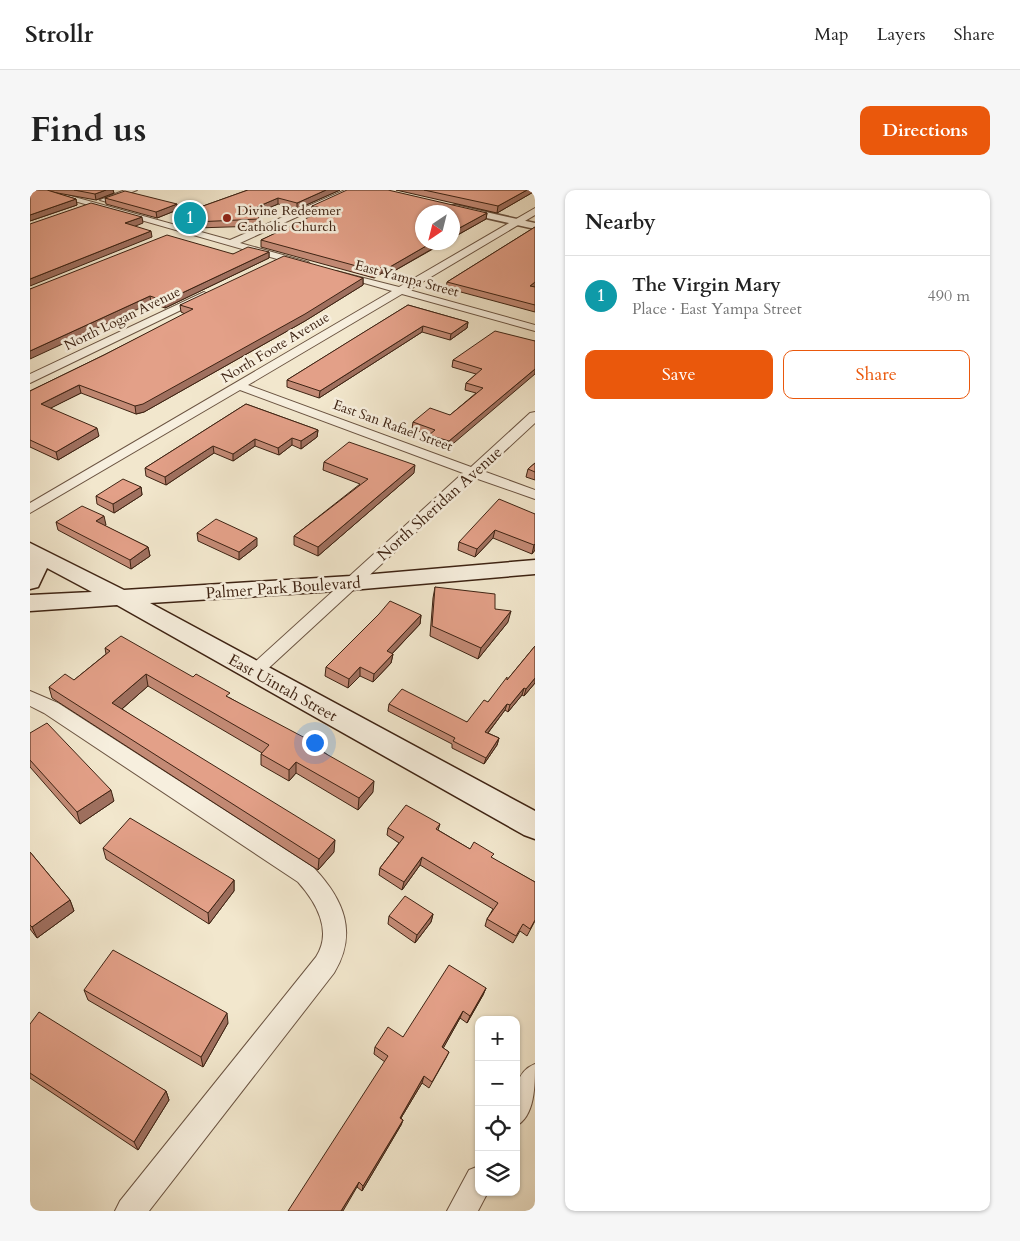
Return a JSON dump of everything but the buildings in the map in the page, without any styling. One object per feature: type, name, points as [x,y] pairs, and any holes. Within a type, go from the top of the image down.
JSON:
[{"type":"main road","points":[[30,582],[36,570],[33,552]]},
{"type":"main road","name":"East Uintah Street","points":[[33,552],[166,621],[535,826]]},
{"type":"main road","name":"Palmer Park Boulevard","points":[[30,603],[351,583],[535,567]]},
{"type":"street","points":[[40,190],[312,266]]},
{"type":"street","points":[[77,210],[133,190]]},
{"type":"street","points":[[232,243],[352,190]]},
{"type":"street","points":[[460,210],[535,226]]},
{"type":"street","name":"North Foote Avenue","points":[[30,509],[535,211]]},
{"type":"street","points":[[169,236],[183,230]]},
{"type":"street","points":[[268,264],[282,258]]},
{"type":"street","name":"East Yampa Street","points":[[328,270],[535,328]]},
{"type":"street","name":"North Logan Avenue","points":[[30,379],[215,290]]},
{"type":"street","name":"East San Rafael Street","points":[[239,386],[535,495]]},
{"type":"street","name":"North Sheridan Avenue","points":[[254,671],[535,416]]},
{"type":"street","points":[[30,698],[52,708],[306,876],[318,888],[335,928],[334,948],[326,965],[130,1211]]},
{"type":"street","points":[[519,1106],[535,1077]]},
{"type":"street","points":[[462,1211],[475,1187]]},
{"type":"place","name":"The Virgin Mary","points":[[190,218]]},
{"type":"place","name":"Divine Redeemer Catholic Church","points":[[227,218]]}]
